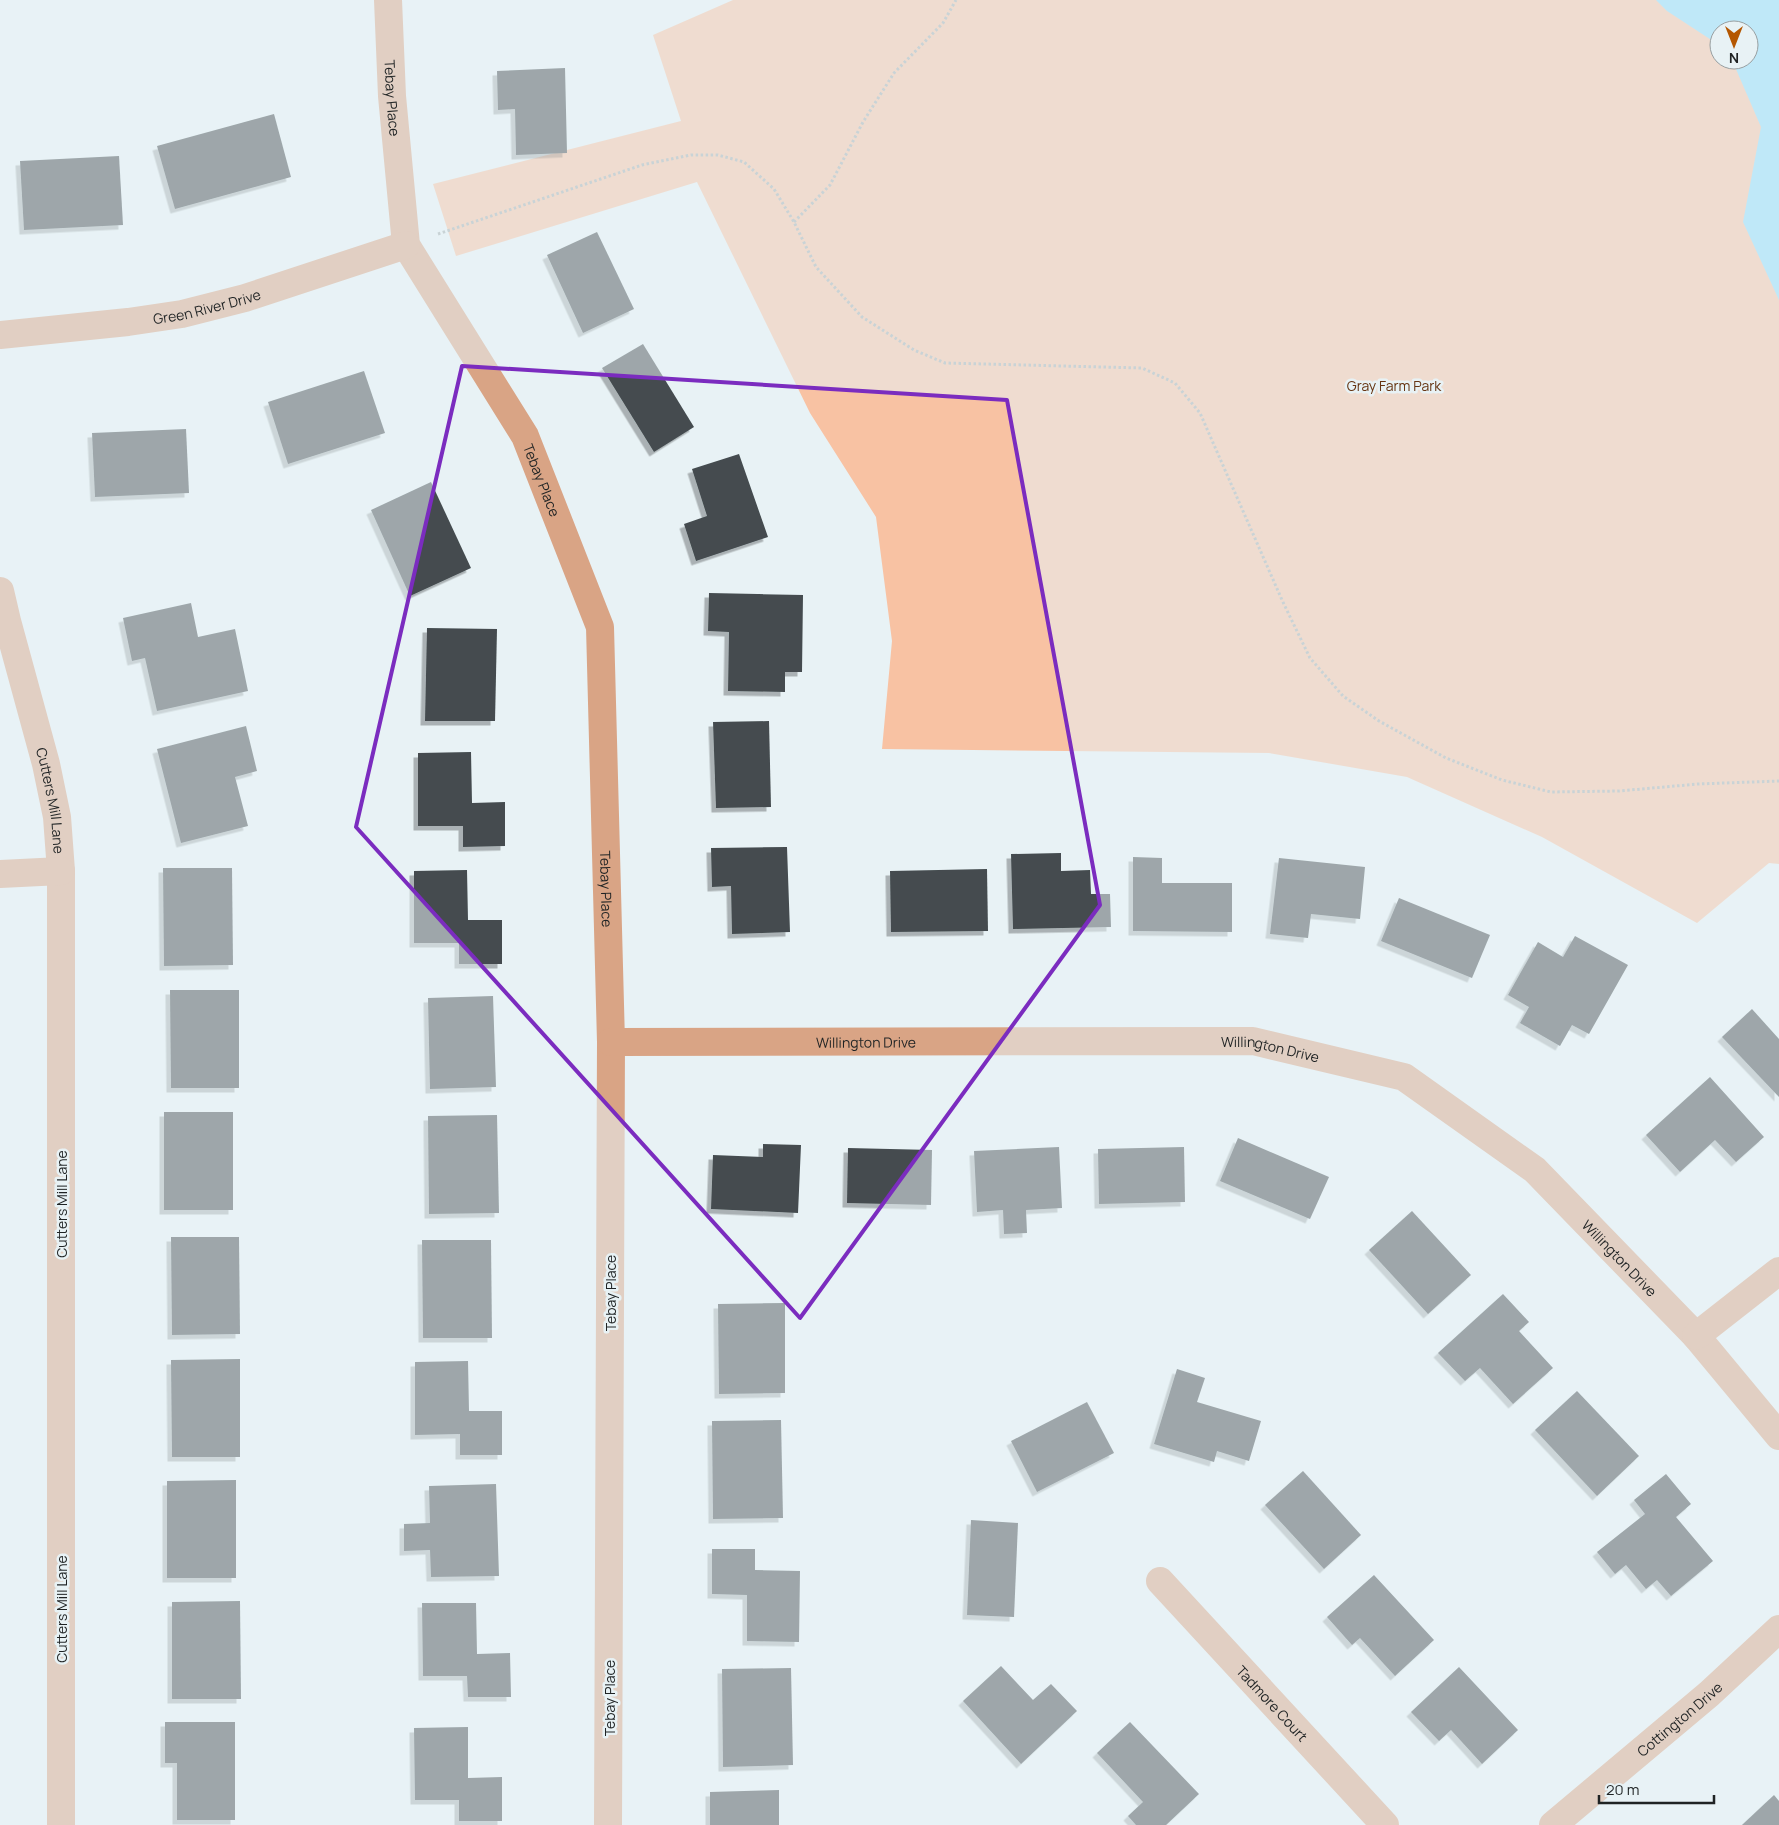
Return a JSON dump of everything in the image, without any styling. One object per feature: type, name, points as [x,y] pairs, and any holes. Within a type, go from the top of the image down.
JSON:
[{"type":"street","name":"Tebay Place","points":[[388,0],[392,96],[406,245],[525,436],[600,626],[611,1042],[608,1825]]},
{"type":"street","name":"Green River Drive","points":[[0,335],[128,322],[182,314],[244,298],[406,245]]},
{"type":"street","name":"Cutters Mill Lane","points":[[0,591],[9,631],[46,764],[57,817],[61,871],[61,1825]]},
{"type":"street","points":[[0,874],[61,871]]},
{"type":"street","name":"Willington Drive","points":[[611,1042],[1253,1041],[1404,1077],[1534,1170],[1696,1336],[1779,1436]]},
{"type":"street","points":[[1696,1336],[1779,1271]]},
{"type":"street","name":"Tadmore Court","points":[[1160,1581],[1385,1825]]},
{"type":"street","name":"Cottington Drive","points":[[1553,1825],[1709,1694],[1779,1629]]},
{"type":"path","points":[[794,222],[830,185],[863,122],[894,73],[943,23],[956,0]]},
{"type":"path","points":[[406,245],[642,165],[691,155],[718,155],[744,162],[774,189],[794,222],[816,267],[862,317],[922,353],[945,363],[1142,368],[1175,383],[1200,413],[1282,600],[1310,658],[1343,696],[1380,721],[1454,761],[1502,780],[1551,792],[1619,791],[1698,784],[1779,781]]},
{"type":"highlighted area","points":[[462,366],[1007,400],[1100,905],[800,1318],[356,827]]},
{"type":"green space","name":"Gray Farm Park","points":[[733,0],[1779,0],[1779,864],[1769,863],[1697,923],[1542,837],[1407,777],[1269,753],[882,749],[892,641],[876,517],[810,413],[697,182],[456,256],[433,184],[681,121],[653,35]]},
{"type":"water","points":[[1656,0],[1779,0],[1779,300],[1743,222],[1761,127],[1736,70],[1759,70],[1759,20],[1709,20],[1709,38],[1667,11]]},
{"type":"building","points":[[565,68],[567,153],[516,155],[515,109],[498,110],[497,71]]},
{"type":"building","points":[[274,114],[291,177],[175,209],[157,146]]},
{"type":"building","points":[[119,156],[123,225],[24,230],[20,161]]},
{"type":"building","points":[[597,232],[634,309],[583,333],[547,255]]},
{"type":"building","points":[[643,344],[694,427],[654,452],[602,368]]},
{"type":"building","points":[[364,371],[385,433],[288,464],[268,402]]},
{"type":"building","points":[[186,429],[189,493],[95,497],[92,433]]},
{"type":"building","points":[[739,454],[768,537],[696,561],[684,524],[707,516],[692,469]]},
{"type":"building","points":[[431,482],[471,568],[410,596],[371,510]]},
{"type":"building","points":[[709,593],[803,595],[802,672],[785,672],[785,692],[728,691],[729,632],[708,631]]},
{"type":"building","points":[[191,603],[198,637],[235,629],[248,691],[157,711],[145,658],[132,661],[123,618]]},
{"type":"building","points":[[427,628],[497,629],[495,721],[425,721]]},
{"type":"building","points":[[769,721],[771,807],[716,808],[713,722]]},
{"type":"building","points":[[246,726],[257,771],[235,777],[248,826],[181,843],[157,749]]},
{"type":"building","points":[[471,752],[472,803],[505,802],[505,846],[463,847],[463,826],[418,826],[418,753]]},
{"type":"building","points":[[787,847],[790,932],[732,934],[731,886],[712,887],[711,848]]},
{"type":"building","points":[[1061,853],[1061,871],[1090,870],[1091,894],[1110,894],[1111,927],[1013,929],[1011,854]]},
{"type":"building","points":[[1133,857],[1162,858],[1162,883],[1232,883],[1232,932],[1133,931]]},
{"type":"building","points":[[1279,858],[1365,867],[1360,919],[1311,914],[1308,938],[1270,934]]},
{"type":"building","points":[[163,868],[232,868],[233,965],[164,966]]},
{"type":"building","points":[[987,869],[988,931],[891,932],[890,871]]},
{"type":"building","points":[[467,870],[468,920],[502,920],[502,964],[459,964],[459,943],[414,943],[414,871]]},
{"type":"building","points":[[1399,898],[1490,935],[1472,978],[1381,941]]},
{"type":"building","points":[[1575,936],[1628,965],[1589,1034],[1572,1025],[1560,1046],[1520,1023],[1529,1007],[1508,995],[1538,942],[1563,957]]},
{"type":"building","points":[[170,990],[239,990],[239,1088],[171,1088]]},
{"type":"building","points":[[493,996],[496,1087],[430,1089],[428,998]]},
{"type":"building","points":[[1752,1009],[1779,1039],[1779,1097],[1722,1037]]},
{"type":"building","points":[[1710,1077],[1764,1137],[1736,1162],[1715,1140],[1680,1172],[1646,1135]]},
{"type":"building","points":[[164,1112],[233,1112],[233,1210],[164,1210]]},
{"type":"building","points":[[497,1115],[499,1213],[429,1214],[428,1116]]},
{"type":"building","points":[[1238,1138],[1329,1177],[1310,1219],[1220,1181]]},
{"type":"building","points":[[763,1144],[801,1145],[798,1213],[711,1209],[713,1155],[763,1157]]},
{"type":"building","points":[[1059,1147],[1062,1208],[1026,1210],[1027,1233],[1004,1234],[1003,1210],[977,1212],[974,1151]]},
{"type":"building","points":[[1184,1147],[1185,1202],[1099,1204],[1098,1149]]},
{"type":"building","points":[[848,1148],[932,1150],[931,1205],[847,1203]]},
{"type":"building","points":[[1412,1211],[1471,1275],[1428,1314],[1369,1250]]},
{"type":"building","points":[[171,1237],[239,1237],[240,1334],[172,1335]]},
{"type":"building","points":[[422,1240],[491,1240],[492,1338],[423,1338]]},
{"type":"building","points":[[1503,1294],[1529,1322],[1519,1331],[1553,1368],[1513,1404],[1480,1368],[1465,1381],[1438,1353]]},
{"type":"building","points":[[785,1303],[785,1393],[719,1394],[718,1304]]},
{"type":"building","points":[[240,1359],[240,1457],[172,1457],[171,1360]]},
{"type":"building","points":[[468,1361],[469,1411],[502,1411],[502,1455],[460,1455],[460,1434],[415,1435],[415,1362]]},
{"type":"building","points":[[1177,1369],[1205,1378],[1197,1402],[1261,1421],[1249,1461],[1217,1451],[1214,1462],[1154,1444]]},
{"type":"building","points":[[1577,1391],[1639,1456],[1597,1496],[1535,1430]]},
{"type":"building","points":[[1087,1402],[1114,1453],[1037,1492],[1011,1441]]},
{"type":"building","points":[[781,1420],[783,1518],[713,1519],[712,1421]]},
{"type":"building","points":[[1303,1471],[1361,1535],[1324,1569],[1265,1505]]},
{"type":"building","points":[[1666,1474],[1691,1504],[1676,1517],[1713,1561],[1671,1596],[1657,1580],[1646,1589],[1626,1565],[1615,1574],[1597,1552],[1645,1514],[1634,1500]]},
{"type":"building","points":[[236,1480],[236,1578],[167,1578],[167,1481]]},
{"type":"building","points":[[496,1484],[499,1576],[431,1577],[430,1550],[404,1551],[404,1524],[430,1523],[429,1486]]},
{"type":"building","points":[[971,1520],[1018,1523],[1014,1617],[967,1615]]},
{"type":"building","points":[[712,1549],[755,1549],[755,1570],[800,1571],[799,1642],[747,1641],[747,1595],[712,1594]]},
{"type":"building","points":[[1374,1575],[1434,1640],[1395,1676],[1360,1638],[1352,1645],[1327,1617]]},
{"type":"building","points":[[240,1601],[241,1699],[172,1699],[172,1602]]},
{"type":"building","points":[[422,1603],[476,1603],[477,1654],[510,1653],[511,1697],[468,1697],[467,1676],[423,1676]]},
{"type":"building","points":[[1001,1666],[1033,1700],[1051,1684],[1077,1711],[1021,1764],[963,1701]]},
{"type":"building","points":[[1459,1667],[1518,1730],[1482,1764],[1451,1730],[1439,1741],[1411,1712]]},
{"type":"building","points":[[791,1668],[793,1765],[723,1767],[722,1669]]},
{"type":"building","points":[[165,1722],[235,1722],[235,1820],[177,1820],[177,1763],[165,1763]]},
{"type":"building","points":[[1130,1722],[1199,1794],[1166,1825],[1136,1825],[1128,1816],[1143,1802],[1097,1753]]},
{"type":"building","points":[[468,1727],[468,1778],[502,1777],[502,1821],[459,1821],[459,1800],[415,1800],[414,1728]]},
{"type":"building","points":[[779,1790],[779,1825],[710,1825],[710,1792]]},
{"type":"building","points":[[1774,1795],[1779,1801],[1779,1825],[1742,1825]]}]
